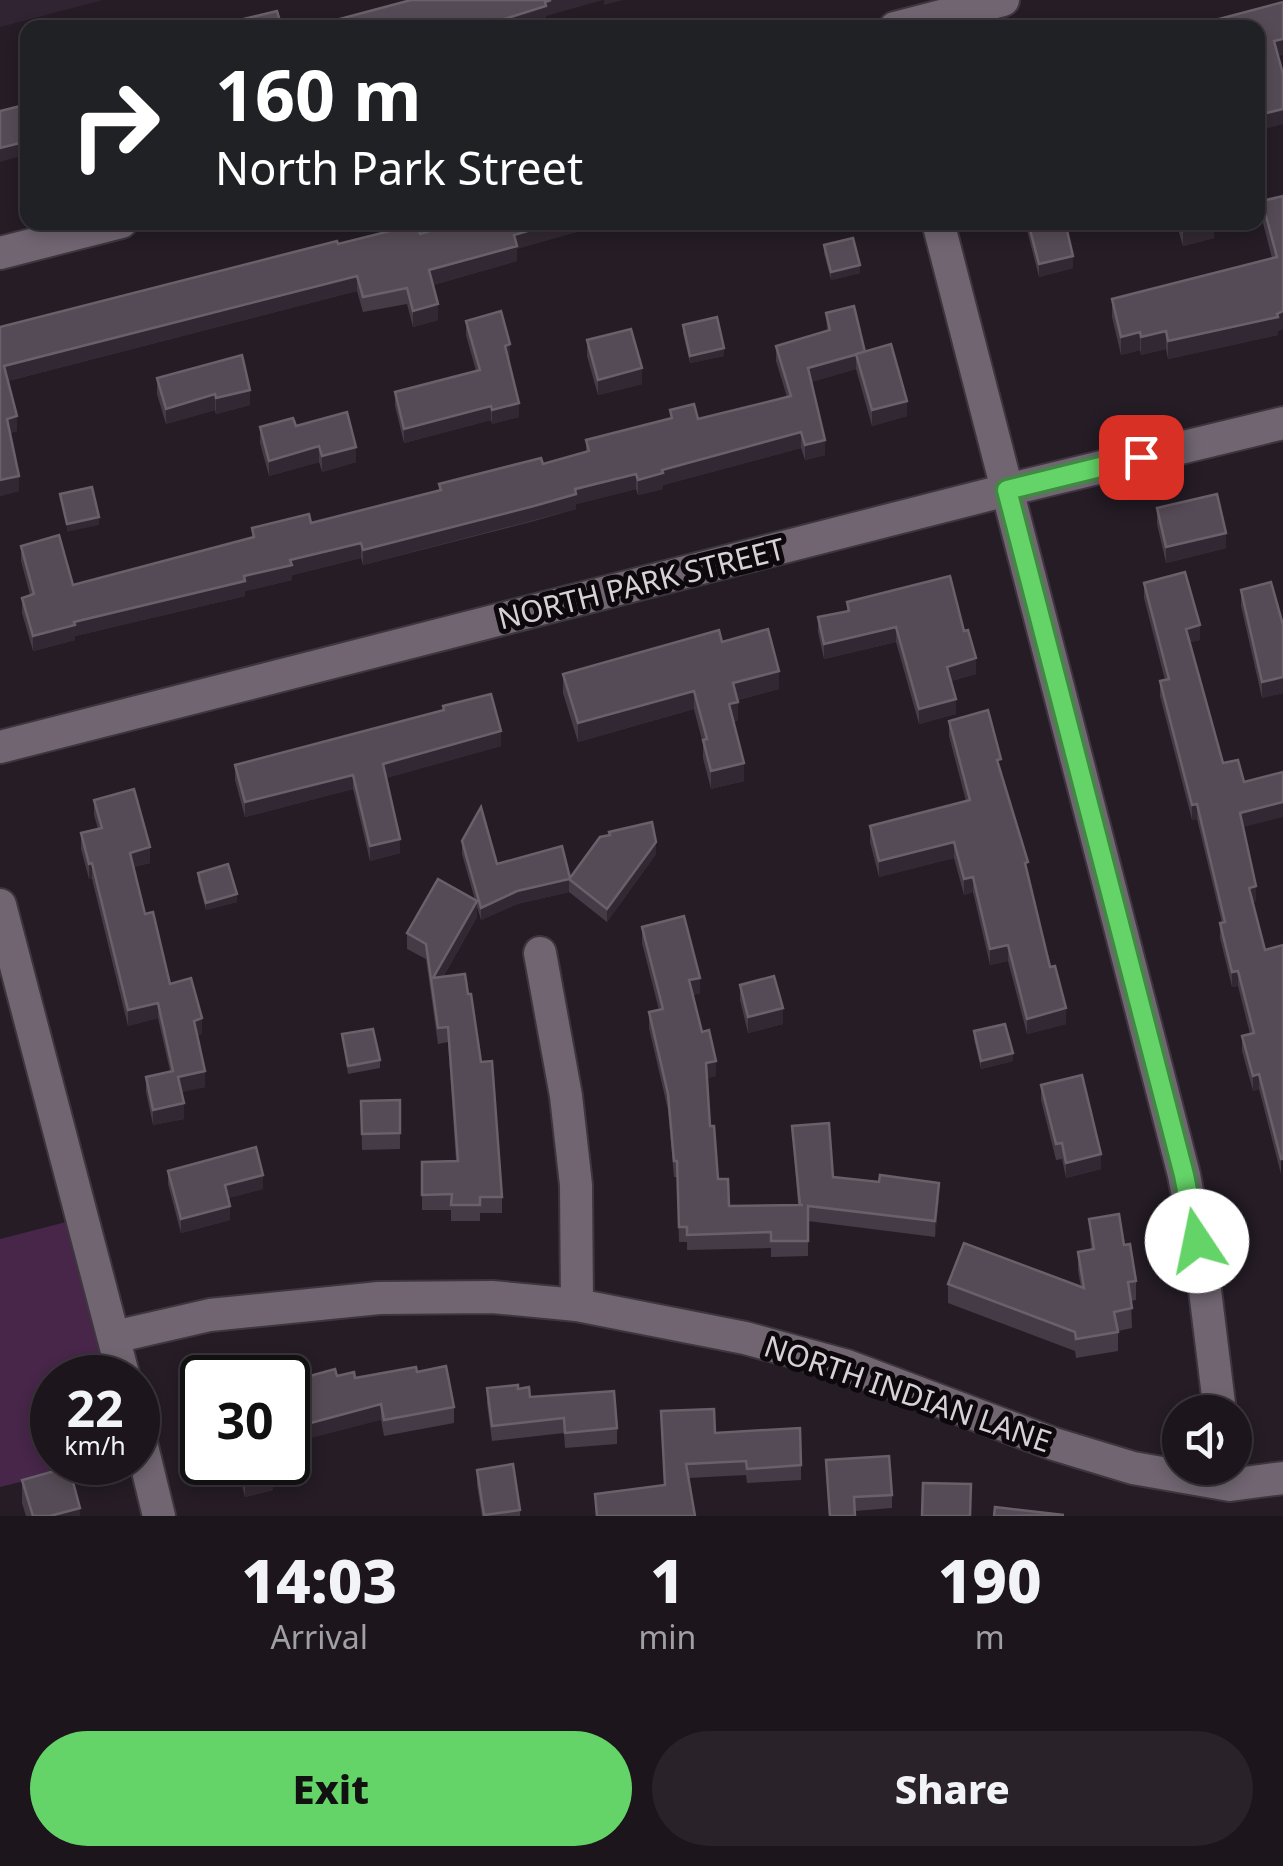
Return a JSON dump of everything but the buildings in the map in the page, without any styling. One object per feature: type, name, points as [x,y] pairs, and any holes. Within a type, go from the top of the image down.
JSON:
[{"type":"street","points":[[923,20],[1003,0]]},
{"type":"street","points":[[0,253],[90,230]]},
{"type":"street","points":[[940,230],[1184,1175],[1203,1274],[1218,1395]]},
{"type":"street","name":"NORTH PARK STREET","points":[[0,747],[1283,423]]},
{"type":"street","points":[[0,905],[118,1355]]},
{"type":"street","points":[[540,953],[566,1096],[576,1185],[577,1305]]},
{"type":"street","name":"NORTH INDIAN LANE","points":[[114,1337],[210,1316],[379,1298],[492,1297],[577,1305],[745,1338],[846,1366],[1054,1444],[1117,1463],[1230,1490],[1283,1478]]},
{"type":"street","points":[[151,1485],[159,1516]]},
{"type":"shaded area","points":[[0,0],[103,0],[20,20],[0,27]]},
{"type":"shaded area","points":[[70,1221],[104,1355],[30,1355],[30,1480],[0,1487],[0,1239]]},
{"type":"route","points":[[1141,457],[1007,490],[1184,1175],[1197,1241]]}]
